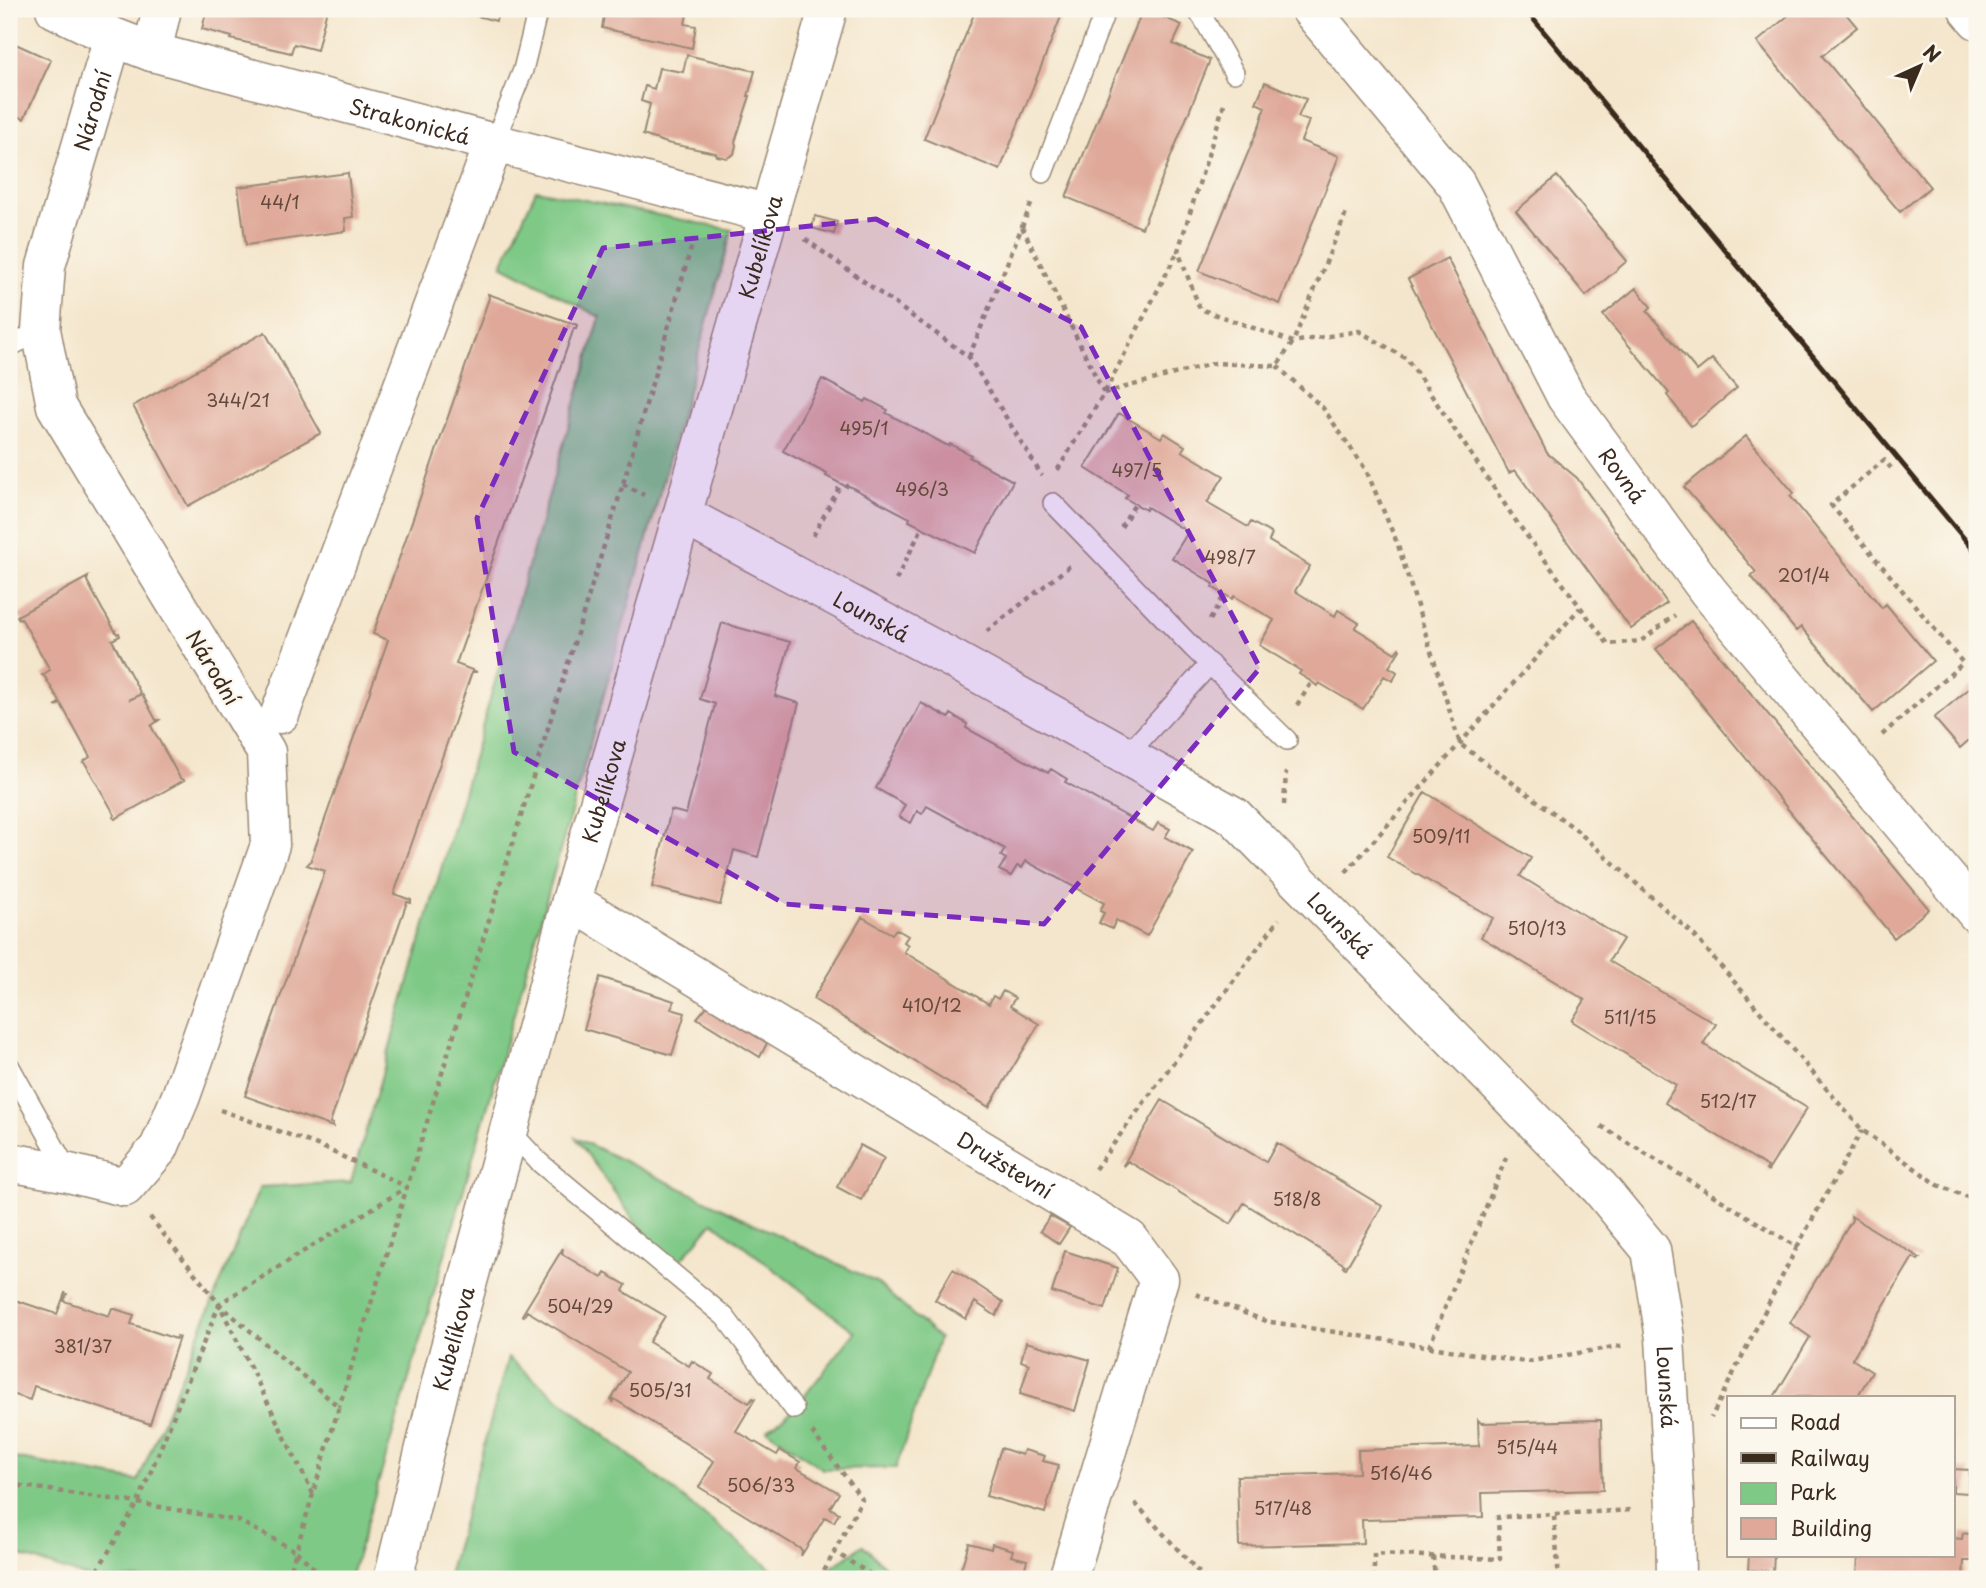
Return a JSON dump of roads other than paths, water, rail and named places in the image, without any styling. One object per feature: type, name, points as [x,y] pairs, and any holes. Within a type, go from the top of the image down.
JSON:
[{"type":"street","name":"Strakonická","points":[[55,9],[152,52],[494,144],[770,214]]},
{"type":"street","points":[[152,52],[162,9]]},
{"type":"street","name":"Kubelíkova","points":[[393,1579],[445,1366],[570,901],[828,9]]},
{"type":"street","name":"Rovná","points":[[1310,9],[1456,184],[1566,397],[1708,591],[1977,914]]},
{"type":"street","points":[[1968,9],[1977,20]]},
{"type":"street","name":"Národní","points":[[69,1173],[125,1187],[159,1148],[181,1096],[270,845],[266,752],[56,406],[25,338],[113,37]]},
{"type":"street","points":[[280,714],[494,144]]},
{"type":"street","name":"Lounská","points":[[683,515],[951,658],[1234,816],[1600,1188],[1651,1251],[1665,1338],[1675,1507],[1676,1579]]},
{"type":"street","name":"Družstevní","points":[[570,901],[1129,1239],[1160,1279],[1068,1579]]},
{"type":"street","points":[[9,1162],[69,1173]]},
{"type":"lane","points":[[494,144],[523,70],[538,9]]},
{"type":"lane","points":[[1043,173],[1106,9]]},
{"type":"lane","points":[[1195,9],[1202,16],[1234,73]]},
{"type":"lane","points":[[1050,494],[1094,547],[1287,740]]},
{"type":"lane","points":[[1126,756],[1210,664]]},
{"type":"lane","points":[[9,1065],[69,1173]]},
{"type":"lane","points":[[509,1130],[539,1162],[725,1317],[794,1409]]},
{"type":"railway","points":[[1525,9],[1977,554]]}]
